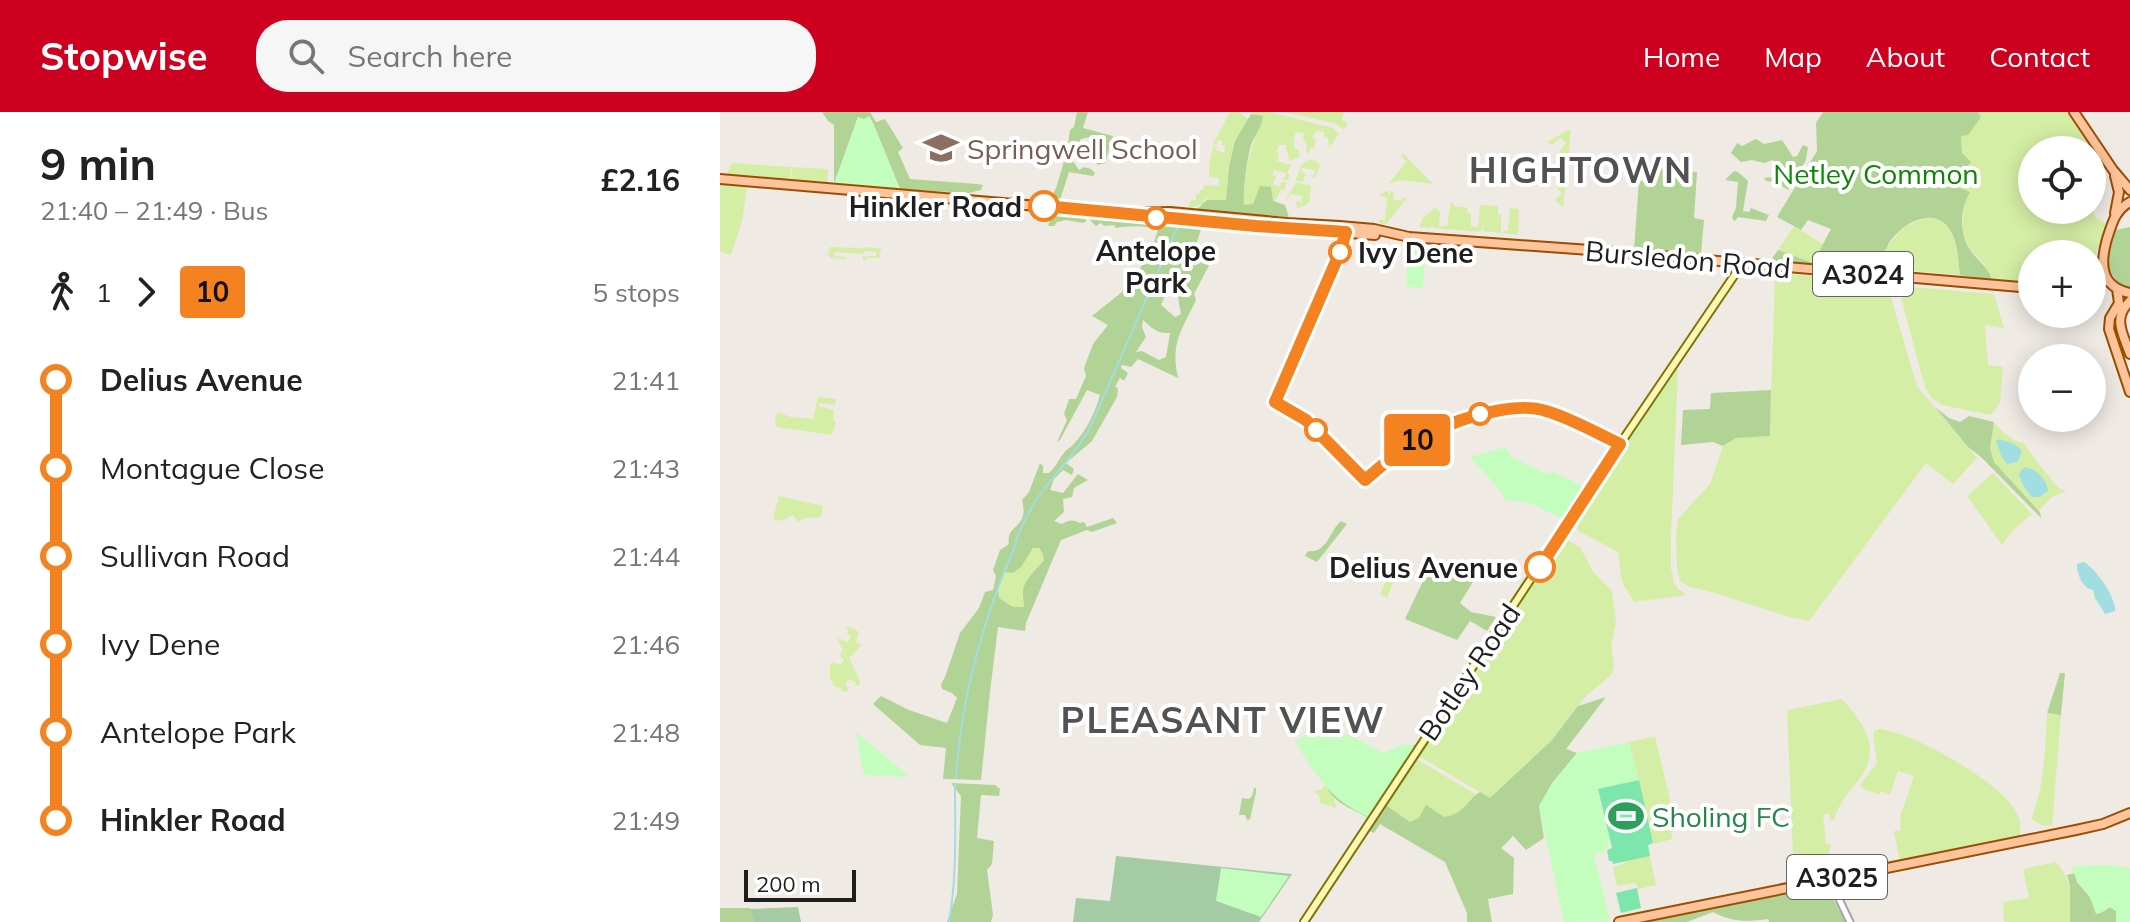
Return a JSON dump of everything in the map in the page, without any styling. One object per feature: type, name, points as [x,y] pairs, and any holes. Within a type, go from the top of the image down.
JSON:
[{"type":"main road","points":[[2074,112],[2130,190]]},
{"type":"main road","points":[[2106,245],[2119,192],[2113,170]]},
{"type":"main road","name":"Bursledon Road","points":[[720,179],[1129,213],[1170,212],[1340,226],[1391,234],[2018,287]]},
{"type":"main road","points":[[2114,218],[2130,202]]},
{"type":"main road","points":[[1724,263],[1730,272],[1730,281]]},
{"type":"main road","name":"Botley Road","points":[[1304,922],[1742,264]]},
{"type":"main road","points":[[2106,274],[2119,303],[2110,318],[2109,329],[2130,392]]},
{"type":"main road","points":[[2106,282],[2130,293]]},
{"type":"main road","points":[[2130,301],[2120,319],[2130,354]]},
{"type":"main road","name":"A3025","points":[[1619,922],[2076,830],[2130,813]]},
{"type":"street","points":[[1829,879],[1850,922]]},
{"type":"green space","points":[[822,112],[870,112],[876,122],[885,119],[903,148],[898,152],[910,179],[983,185],[981,190],[969,193],[900,189],[873,123],[858,117],[834,184],[834,125]]},
{"type":"green space","points":[[1077,112],[1088,112],[1083,128],[1113,136],[1105,163],[1098,165],[1096,163],[1105,150],[1105,140],[1091,137],[1081,139],[1072,160],[1079,170],[1084,167],[1095,173],[1093,176],[1069,172],[1060,200],[1053,202],[1051,198]]},
{"type":"green space","points":[[1230,112],[1238,112],[1248,119],[1235,141],[1226,200],[1207,200],[1207,196],[1203,204],[1188,209],[1191,200],[1196,200],[1196,194],[1203,190],[1204,185],[1219,186],[1219,178],[1209,177],[1209,169],[1212,168],[1209,167],[1213,146],[1225,153],[1222,141],[1213,144]]},
{"type":"green space","points":[[1247,112],[1270,112],[1333,128],[1339,134],[1329,148],[1324,132],[1316,131],[1314,148],[1311,147],[1309,154],[1306,152],[1304,133],[1296,132],[1293,140],[1299,157],[1289,161],[1286,145],[1279,145],[1276,152],[1279,153],[1277,161],[1291,165],[1288,180],[1280,178],[1285,178],[1286,173],[1274,170],[1272,175],[1277,176],[1273,185],[1280,186],[1282,182],[1287,182],[1284,190],[1281,189],[1275,202],[1244,206],[1249,160],[1263,117]]},
{"type":"green space","points":[[1284,112],[1344,112],[1342,120],[1347,122],[1346,128],[1334,123]]},
{"type":"green space","name":"Netley Common","points":[[1823,112],[1978,112],[1981,117],[1968,135],[1961,136],[1962,153],[1971,162],[1963,171],[1960,188],[1970,192],[1964,206],[1962,227],[1969,248],[1992,280],[1960,275],[1951,231],[1940,220],[1931,218],[1913,222],[1896,234],[1886,249],[1881,268],[1769,263],[1778,250],[1813,263],[1831,229],[1808,220],[1801,230],[1777,217],[1817,151],[1816,123]]},
{"type":"green space","points":[[1978,112],[2068,112],[2084,136],[2018,136],[2018,224],[2106,224],[2100,240],[2018,240],[2018,281],[1992,280],[1962,232],[1961,135],[1981,117]]},
{"type":"green space","points":[[1251,114],[1263,116],[1249,154],[1244,205],[1253,204],[1260,186],[1271,187],[1273,201],[1285,205],[1289,217],[1196,210],[1207,200],[1226,200],[1235,141]]},
{"type":"green space","points":[[869,116],[900,189],[834,184],[858,117],[864,119]]},
{"type":"green space","points":[[1571,131],[1563,207],[1555,200],[1562,194],[1555,185],[1563,176],[1557,170],[1548,178],[1546,176],[1566,162],[1558,153],[1566,143],[1560,138],[1552,145],[1547,142]]},
{"type":"green space","points":[[1756,139],[1764,144],[1782,140],[1793,157],[1797,156],[1803,145],[1808,147],[1806,160],[1788,190],[1764,178],[1773,177],[1776,172],[1773,160],[1764,163],[1752,160],[1741,162],[1731,153],[1737,143],[1742,146]]},
{"type":"green space","points":[[1403,153],[1433,184],[1401,180],[1389,183],[1406,162],[1401,155]]},
{"type":"green space","points":[[1310,159],[1320,165],[1315,178],[1309,176],[1314,175],[1315,170],[1302,168],[1301,172],[1306,176],[1303,182],[1297,181],[1302,164]]},
{"type":"green space","points":[[732,163],[791,167],[790,180],[727,174]]},
{"type":"green space","points":[[792,167],[828,169],[827,184],[791,181]]},
{"type":"green space","points":[[1658,169],[1697,172],[1694,218],[1704,220],[1701,255],[1634,250],[1639,181],[1657,181]]},
{"type":"green space","points":[[1734,171],[1748,181],[1743,211],[1749,212],[1751,208],[1769,215],[1766,221],[1738,217],[1733,220],[1738,182],[1725,180]]},
{"type":"green space","points":[[1296,183],[1311,185],[1309,203],[1297,209],[1296,201],[1302,202],[1302,196],[1290,194],[1288,199],[1293,202],[1286,198]]},
{"type":"green space","points":[[720,184],[747,187],[742,221],[731,255],[720,252]]},
{"type":"green space","points":[[1388,190],[1390,197],[1390,191],[1394,192],[1393,199],[1406,199],[1386,224],[1379,223],[1379,220],[1385,220],[1387,197],[1378,196]]},
{"type":"green space","points":[[1451,202],[1454,206],[1468,208],[1471,227],[1478,227],[1480,205],[1498,206],[1501,233],[1482,231],[1485,223],[1480,232],[1435,228],[1431,225],[1431,228],[1419,227],[1423,218],[1436,207],[1440,211],[1439,226],[1447,226]]},
{"type":"green space","points":[[1510,208],[1519,209],[1518,235],[1502,233],[1508,230]]},
{"type":"green space","points":[[1052,213],[1085,215],[1086,221],[1066,220],[1048,226]]},
{"type":"green space","points":[[1090,215],[1202,226],[1194,251],[1216,252],[1194,294],[1196,300],[1176,346],[1178,378],[1138,359],[1131,367],[1122,365],[1121,368],[1128,373],[1124,381],[1120,378],[1115,387],[1118,388],[1117,397],[1092,441],[1066,463],[1074,469],[1072,475],[1063,470],[1054,479],[1050,490],[1063,493],[1078,474],[1088,480],[1074,488],[1072,497],[1063,499],[1064,512],[1054,521],[1062,524],[1071,520],[1084,522],[1087,527],[1113,518],[1117,523],[1061,540],[1025,631],[998,627],[981,780],[943,779],[946,748],[920,745],[873,704],[881,696],[947,723],[957,698],[942,689],[941,684],[960,633],[979,608],[985,592],[993,590],[996,576],[993,570],[1000,550],[1009,544],[1010,533],[1023,516],[1022,500],[1029,492],[1040,463],[1043,473],[1049,473],[1078,440],[1093,415],[1100,395],[1087,390],[1057,442],[1067,420],[1064,414],[1069,399],[1076,399],[1086,376],[1084,368],[1093,344],[1108,325],[1092,316],[1122,292],[1150,254],[1158,230],[1137,226],[1116,228],[1101,223],[1096,226]],"holes":[[[1173,288],[1177,292],[1181,314],[1175,317],[1161,305]],[[1143,320],[1158,331],[1170,333],[1166,357],[1159,360],[1142,351],[1136,352],[1146,337]],[[1033,548],[1039,548],[1044,560],[1025,584],[1024,607],[1013,607],[999,598],[998,588],[1004,572],[1013,573],[1021,567]]]},
{"type":"green space","points":[[1923,218],[1936,218],[1948,227],[1955,242],[1960,275],[1881,268],[1886,247],[1903,228]]},
{"type":"green space","points":[[1794,226],[1823,244],[1812,263],[1778,250]]},
{"type":"green space","points":[[2130,227],[2130,289],[2121,287],[2108,268],[2116,230]]},
{"type":"green space","points":[[1409,246],[1426,247],[1423,288],[1406,287]]},
{"type":"green space","points":[[830,247],[881,248],[879,258],[863,261],[863,256],[876,256],[877,252],[834,252],[834,256],[846,259],[831,258],[828,255]]},
{"type":"green space","points":[[1775,273],[1889,281],[1889,291],[1917,386],[1977,458],[1953,484],[1926,463],[1809,621],[1689,587],[1680,581],[1677,568],[1678,519],[1710,484],[1723,446],[1736,438],[1770,436]]},
{"type":"green space","points":[[1898,286],[1994,294],[2004,328],[1985,325],[1988,365],[2003,367],[2000,403],[1991,415],[1940,404],[1931,397],[1921,373]]},
{"type":"green space","points":[[1675,369],[1678,369],[1671,568],[1674,583],[1687,595],[1634,602],[1622,582],[1618,552],[1579,531],[1573,521]]},
{"type":"green space","points":[[1771,390],[1770,436],[1736,438],[1723,446],[1713,442],[1681,445],[1683,410],[1710,409],[1711,393]]},
{"type":"green space","points":[[818,397],[836,399],[835,405],[820,403],[818,406],[834,410],[833,421],[836,422],[832,435],[777,427],[777,412],[813,419]]},
{"type":"green space","points":[[1935,407],[1960,422],[1969,416],[1994,422],[1990,448],[1994,462],[2040,512],[2041,518],[1968,447]]},
{"type":"green space","points":[[1994,422],[2008,436],[2025,444],[2057,486],[2067,491],[2052,497],[2039,510],[1994,462],[1990,448]]},
{"type":"green space","points":[[1506,447],[1510,456],[1546,474],[1553,472],[1589,489],[1568,521],[1527,502],[1506,501],[1470,457]]},
{"type":"green space","points":[[1993,473],[2032,514],[2013,530],[2002,545],[1967,496]]},
{"type":"green space","points":[[779,496],[823,506],[821,517],[805,518],[798,522],[793,515],[781,521],[773,519]]},
{"type":"green space","points":[[1341,521],[1347,524],[1317,562],[1305,556],[1308,551],[1320,549]]},
{"type":"green space","points":[[1562,537],[1580,547],[1593,572],[1612,591],[1616,623],[1611,646],[1612,674],[1586,696],[1552,740],[1490,798],[1417,755]]},
{"type":"green space","points":[[1033,548],[1038,548],[1044,560],[1036,570],[1024,607],[1013,607],[999,598],[1001,581],[1008,569]]},
{"type":"green space","points":[[1396,559],[1402,561],[1387,598],[1380,594]]},
{"type":"green space","points":[[1432,562],[1457,566],[1476,577],[1460,603],[1471,612],[1496,617],[1487,631],[1470,621],[1457,640],[1405,619]]},
{"type":"green space","points":[[847,626],[859,632],[856,642],[862,645],[849,658],[860,681],[859,686],[848,679],[845,685],[849,687],[847,692],[832,685],[830,664],[841,665],[844,659],[840,657],[842,650],[853,671],[837,638],[839,636],[839,639],[848,642],[851,636],[847,634]]},
{"type":"green space","points":[[2060,673],[2065,673],[2061,715],[2047,713]]},
{"type":"green space","points":[[1606,697],[1566,749],[1577,753],[1553,782],[1539,806],[1544,838],[1526,850],[1513,836],[1501,848],[1514,858],[1513,894],[1488,899],[1492,922],[1467,922],[1467,913],[1445,862],[1380,824],[1374,833],[1368,830],[1367,817],[1340,803],[1327,787],[1325,780],[1427,740],[1429,743],[1387,806],[1410,822],[1419,818],[1426,805],[1444,817],[1451,815],[1480,792],[1490,798],[1552,740],[1578,706]]},
{"type":"green space","points":[[1842,699],[1864,729],[1870,749],[1869,759],[1834,820],[1830,820],[1830,814],[1823,814],[1826,843],[1831,845],[1825,873],[1794,880],[1787,710]]},
{"type":"green space","points":[[2047,713],[2061,715],[2052,826],[2041,825],[2031,819],[2042,780]]},
{"type":"green space","points":[[1880,729],[1895,732],[1936,750],[1998,791],[2012,806],[2020,821],[2020,838],[1900,862],[1894,831],[1901,830],[1900,817],[1914,776],[1898,771],[1890,795],[1865,790],[1860,785],[1877,763],[1873,734]]},
{"type":"green space","points":[[1328,730],[1340,739],[1344,734],[1382,753],[1405,744],[1416,746],[1368,817],[1330,791],[1295,741],[1311,732]]},
{"type":"green space","points":[[856,732],[908,775],[907,777],[864,775]]},
{"type":"green space","points":[[1655,736],[1677,830],[1671,832],[1673,839],[1653,844],[1629,742]]},
{"type":"green space","points":[[1629,742],[1639,780],[1598,790],[1609,838],[1608,847],[1601,855],[1599,852],[1594,855],[1610,921],[1564,922],[1539,806],[1553,782],[1577,753]]},
{"type":"green space","points":[[1415,758],[1487,801],[1439,849],[1380,812]]},
{"type":"green space","name":"Sholing FC","points":[[1639,780],[1653,843],[1648,845],[1650,856],[1613,864],[1609,861],[1607,850],[1612,848],[1598,789]]},
{"type":"green space","points":[[951,783],[995,785],[1000,789],[999,796],[981,795],[977,838],[994,841],[992,864],[987,870],[993,915],[991,922],[947,922],[957,894],[961,796]]},
{"type":"green space","points":[[1323,786],[1332,795],[1336,808],[1320,803],[1319,795],[1313,791]]},
{"type":"green space","points":[[1254,788],[1256,792],[1250,819],[1247,820],[1245,815],[1239,815],[1242,798],[1249,799]]},
{"type":"green space","points":[[1116,856],[1292,874],[1259,922],[1073,922],[1076,898],[1110,901]]},
{"type":"green space","points":[[1650,856],[1656,885],[1638,889],[1636,883],[1617,886],[1613,867]]},
{"type":"green space","points":[[2056,862],[2066,876],[2070,890],[2070,922],[2004,922],[2003,902],[2029,898],[2023,869]]},
{"type":"green space","points":[[2071,866],[2130,868],[2130,922],[2116,922],[2116,911],[2110,907],[2096,914],[2090,897],[2077,881]]},
{"type":"green space","points":[[1221,868],[1289,876],[1261,917],[1216,901]]},
{"type":"green space","points":[[2075,873],[2077,882],[2090,897],[2096,913],[2110,907],[2116,911],[2116,922],[2070,922],[2067,875]]},
{"type":"green space","points":[[1821,885],[1828,890],[1846,922],[1739,920],[1713,912],[1687,922],[1636,922]]},
{"type":"green space","points":[[1637,888],[1641,908],[1621,913],[1616,893]]},
{"type":"green space","points":[[798,907],[801,922],[754,922],[750,909]]},
{"type":"green space","points":[[720,908],[750,908],[754,922],[720,922]]},
{"type":"water","points":[[1999,439],[2022,450],[2018,462],[2007,464],[1996,441]]},
{"type":"water","points":[[2025,467],[2041,476],[2048,491],[2039,497],[2032,497],[2019,475]]},
{"type":"water","points":[[2084,562],[2104,584],[2115,611],[2105,614],[2093,590],[2083,584],[2077,564]]},
{"type":"waterway","points":[[956,778],[963,719],[975,660],[1017,536],[1038,496],[1090,428],[1177,228]]},
{"type":"waterway","points":[[949,922],[954,871],[955,785]]},
{"type":"bus line","name":"10","points":[[1044,206],[1346,232],[1275,402],[1306,420],[1365,480],[1383,463],[1430,432],[1449,423],[1510,409],[1545,410],[1620,444],[1540,567]]},
{"type":"place","name":"Springwell School","points":[[941,148]]},
{"type":"place","name":"Hinkler Road","points":[[1044,206]]},
{"type":"place","name":"Antelope Park","points":[[1156,218]]},
{"type":"place","name":"Ivy Dene","points":[[1340,252]]},
{"type":"place","name":"Delius Avenue","points":[[1540,567]]},
{"type":"place","name":"Sholing FC","points":[[1626,816]]},
{"type":"district","name":"HIGHTOWN","points":[[1581,169]]},
{"type":"district","name":"PLEASANT VIEW","points":[[1223,719]]}]
